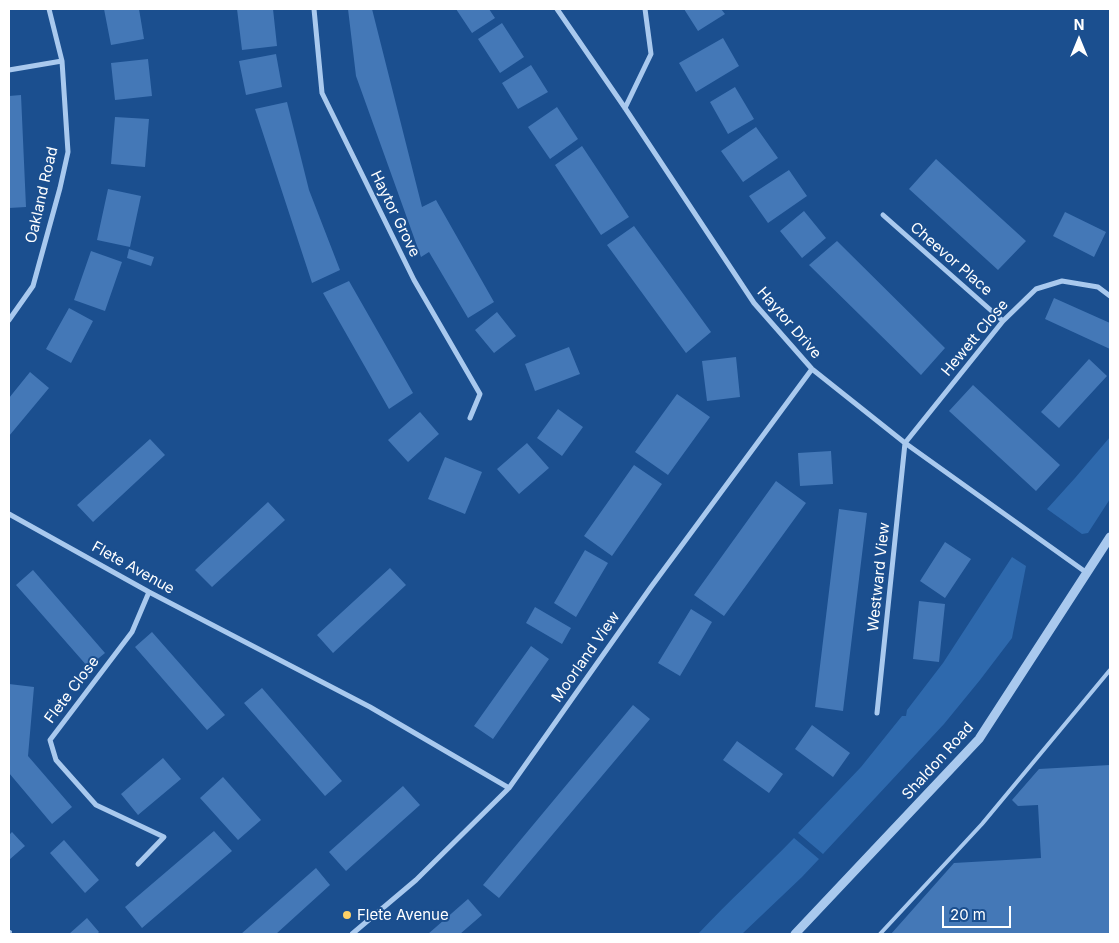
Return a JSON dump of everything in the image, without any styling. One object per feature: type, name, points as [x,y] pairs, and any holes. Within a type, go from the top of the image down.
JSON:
[{"type":"street","name":"Oakland Road","points":[[9,320],[32,286],[60,188],[68,152],[62,62],[49,9]]},
{"type":"street","name":"Haytor Grove","points":[[314,9],[322,93],[414,280],[480,394],[470,418]]},
{"type":"street","name":"Haytor Drive","points":[[557,9],[754,304],[812,369],[905,443],[1087,573]]},
{"type":"street","points":[[624,108],[651,54],[645,9]]},
{"type":"street","points":[[9,70],[62,62]]},
{"type":"street","name":"Cheevor Place","points":[[882,215],[1003,321]]},
{"type":"street","name":"Hewett Close","points":[[905,443],[1003,321],[1036,289],[1062,281],[1098,287],[1110,296]]},
{"type":"street","name":"Moorland View","points":[[352,934],[416,880],[509,788],[650,587],[812,369]]},
{"type":"street","name":"Westward View","points":[[877,713],[905,443]]},
{"type":"street","name":"Flete Avenue","points":[[9,514],[149,592],[370,707],[509,788]]},
{"type":"street","name":"Shaldon Road","points":[[796,934],[980,739],[1110,538]]},
{"type":"street","name":"Flete Close","points":[[138,864],[164,837],[96,805],[56,760],[50,740],[132,632],[149,592]]},
{"type":"lane","points":[[880,934],[982,824],[1110,670]]},
{"type":"shaded area","points":[[1110,437],[1110,499],[1088,533],[1082,534],[1047,509]]},
{"type":"shaded area","points":[[1012,557],[1026,566],[1012,638],[944,724],[823,854],[798,833],[861,767],[902,716],[906,716],[907,710],[943,663]]},
{"type":"shaded area","points":[[794,838],[819,859],[802,877],[742,934],[698,934],[722,910]]},
{"type":"building","points":[[104,9],[139,9],[144,39],[111,45]]},
{"type":"building","points":[[237,9],[273,9],[277,46],[242,50]]},
{"type":"building","points":[[348,9],[372,9],[422,207],[436,200],[494,302],[468,318],[429,252],[421,257],[356,76]]},
{"type":"building","points":[[456,9],[489,9],[495,18],[472,33]]},
{"type":"building","points":[[684,9],[721,9],[725,14],[698,31]]},
{"type":"building","points":[[502,23],[524,57],[500,73],[478,39]]},
{"type":"building","points":[[723,38],[739,66],[696,92],[679,63]]},
{"type":"building","points":[[276,54],[282,87],[246,95],[239,61]]},
{"type":"building","points":[[148,59],[152,96],[115,100],[111,63]]},
{"type":"building","points":[[531,65],[548,92],[518,109],[502,83]]},
{"type":"building","points":[[735,87],[754,119],[728,134],[710,102]]},
{"type":"building","points":[[21,95],[26,207],[9,208],[9,96]]},
{"type":"building","points":[[287,102],[309,190],[340,270],[312,283],[255,109]]},
{"type":"building","points":[[557,107],[578,139],[550,159],[528,127]]},
{"type":"building","points":[[115,117],[149,119],[145,167],[111,164]]},
{"type":"building","points":[[756,127],[778,158],[743,182],[721,151]]},
{"type":"building","points":[[582,146],[629,217],[601,235],[555,165]]},
{"type":"building","points":[[936,159],[1026,241],[998,270],[909,189]]},
{"type":"building","points":[[789,170],[807,196],[768,223],[749,196]]},
{"type":"building","points":[[108,189],[141,196],[130,247],[97,240]]},
{"type":"building","points":[[804,211],[826,238],[802,258],[780,231]]},
{"type":"building","points":[[1065,212],[1106,232],[1094,257],[1053,236]]},
{"type":"building","points":[[634,226],[711,332],[686,353],[607,245]]},
{"type":"building","points":[[837,241],[945,348],[921,375],[809,265]]},
{"type":"building","points":[[129,249],[154,257],[151,266],[127,258]]},
{"type":"building","points":[[91,251],[122,262],[105,311],[74,300]]},
{"type":"building","points":[[349,281],[413,393],[389,409],[323,293]]},
{"type":"building","points":[[1054,298],[1110,323],[1110,349],[1045,319]]},
{"type":"building","points":[[69,308],[93,321],[71,363],[46,349]]},
{"type":"building","points":[[497,312],[516,336],[494,353],[475,330]]},
{"type":"building","points":[[569,347],[580,374],[535,391],[525,364]]},
{"type":"building","points":[[736,357],[740,397],[707,401],[702,361]]},
{"type":"building","points":[[1089,359],[1107,376],[1059,428],[1041,412]]},
{"type":"building","points":[[30,372],[49,388],[9,436],[9,398]]},
{"type":"building","points":[[973,385],[1060,465],[1036,491],[949,411]]},
{"type":"building","points":[[677,394],[710,417],[668,475],[635,452]]},
{"type":"building","points":[[558,409],[583,427],[562,456],[537,438]]},
{"type":"building","points":[[420,412],[439,434],[408,462],[388,440]]},
{"type":"building","points":[[150,439],[165,455],[93,522],[77,505]]},
{"type":"building","points":[[527,443],[549,468],[519,494],[497,469]]},
{"type":"building","points":[[831,451],[833,484],[800,486],[798,453]]},
{"type":"building","points":[[445,457],[482,472],[465,514],[428,499]]},
{"type":"building","points":[[634,465],[662,484],[612,556],[584,536]]},
{"type":"building","points":[[776,481],[806,503],[724,616],[694,595]]},
{"type":"building","points":[[268,502],[285,520],[212,587],[195,570]]},
{"type":"building","points":[[839,509],[867,513],[843,711],[815,707]]},
{"type":"building","points":[[945,542],[971,559],[945,598],[920,581]]},
{"type":"building","points":[[585,550],[608,563],[576,617],[554,603]]},
{"type":"building","points":[[390,568],[406,585],[333,653],[317,635]]},
{"type":"building","points":[[33,570],[105,653],[88,667],[16,585]]},
{"type":"building","points":[[919,601],[945,604],[939,662],[913,659]]},
{"type":"building","points":[[535,607],[571,628],[562,644],[526,623]]},
{"type":"building","points":[[691,609],[712,622],[680,676],[658,663]]},
{"type":"building","points":[[152,632],[225,715],[207,730],[135,647]]},
{"type":"building","points":[[531,646],[549,659],[493,739],[474,726]]},
{"type":"building","points":[[9,684],[34,687],[28,756],[72,807],[52,824],[9,773]]},
{"type":"building","points":[[262,688],[342,781],[325,796],[244,703]]},
{"type":"building","points":[[633,705],[650,719],[499,898],[483,885]]},
{"type":"building","points":[[812,725],[850,753],[833,777],[795,749]]},
{"type":"building","points":[[737,741],[783,774],[769,793],[723,760]]},
{"type":"building","points":[[163,758],[181,779],[138,815],[121,794]]},
{"type":"building","points":[[1110,765],[1110,934],[891,934],[954,863],[1041,858],[1038,805],[1018,806],[1012,800],[1039,769]]},
{"type":"building","points":[[223,777],[261,820],[238,840],[200,798]]},
{"type":"building","points":[[403,786],[420,805],[346,871],[329,852]]},
{"type":"building","points":[[214,831],[232,851],[142,928],[125,907]]},
{"type":"building","points":[[12,832],[25,846],[9,860],[9,835]]},
{"type":"building","points":[[64,840],[99,880],[85,893],[50,853]]},
{"type":"building","points":[[316,868],[330,885],[276,934],[241,934]]},
{"type":"building","points":[[468,899],[482,915],[460,934],[428,934]]},
{"type":"building","points":[[87,918],[99,932],[97,934],[69,934]]},
{"type":"place","name":"Flete Avenue","points":[[347,915]]}]
